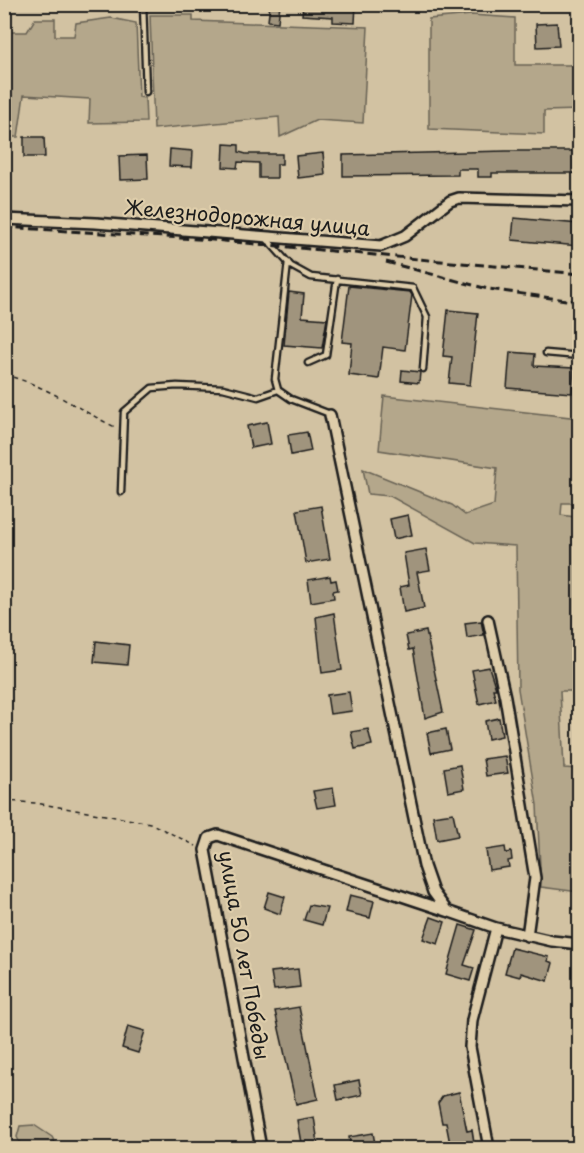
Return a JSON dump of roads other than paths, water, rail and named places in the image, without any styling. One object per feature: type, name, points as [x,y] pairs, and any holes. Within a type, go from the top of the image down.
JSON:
[{"type":"street","name":"Железнодорожная улица","points":[[4,219],[96,223],[381,246],[405,236],[450,201],[459,198],[579,201]]},
{"type":"street","points":[[330,415],[424,866],[433,892],[447,911]]},
{"type":"street","points":[[488,620],[505,697],[535,878],[527,936]]},
{"type":"street","name":"улица 50 лет Победы","points":[[261,1148],[205,850],[209,838],[218,834],[496,928],[527,936],[579,944]]},
{"type":"street","points":[[489,1149],[470,1047],[472,1020],[496,928]]},
{"type":"lane","points":[[143,4],[146,93]]},
{"type":"lane","points":[[265,237],[288,262],[311,277],[413,288],[427,317],[423,369]]},
{"type":"lane","points":[[288,262],[275,379],[278,390],[291,399],[330,415]]},
{"type":"lane","points":[[308,363],[326,355],[337,279]]},
{"type":"lane","points":[[546,353],[579,356]]},
{"type":"lane","points":[[121,492],[124,412],[152,388],[177,386],[223,388],[258,397],[278,390]]},
{"type":"railway","points":[[4,227],[213,240],[580,274]]},
{"type":"railway","points":[[386,262],[488,289],[580,302]]}]
